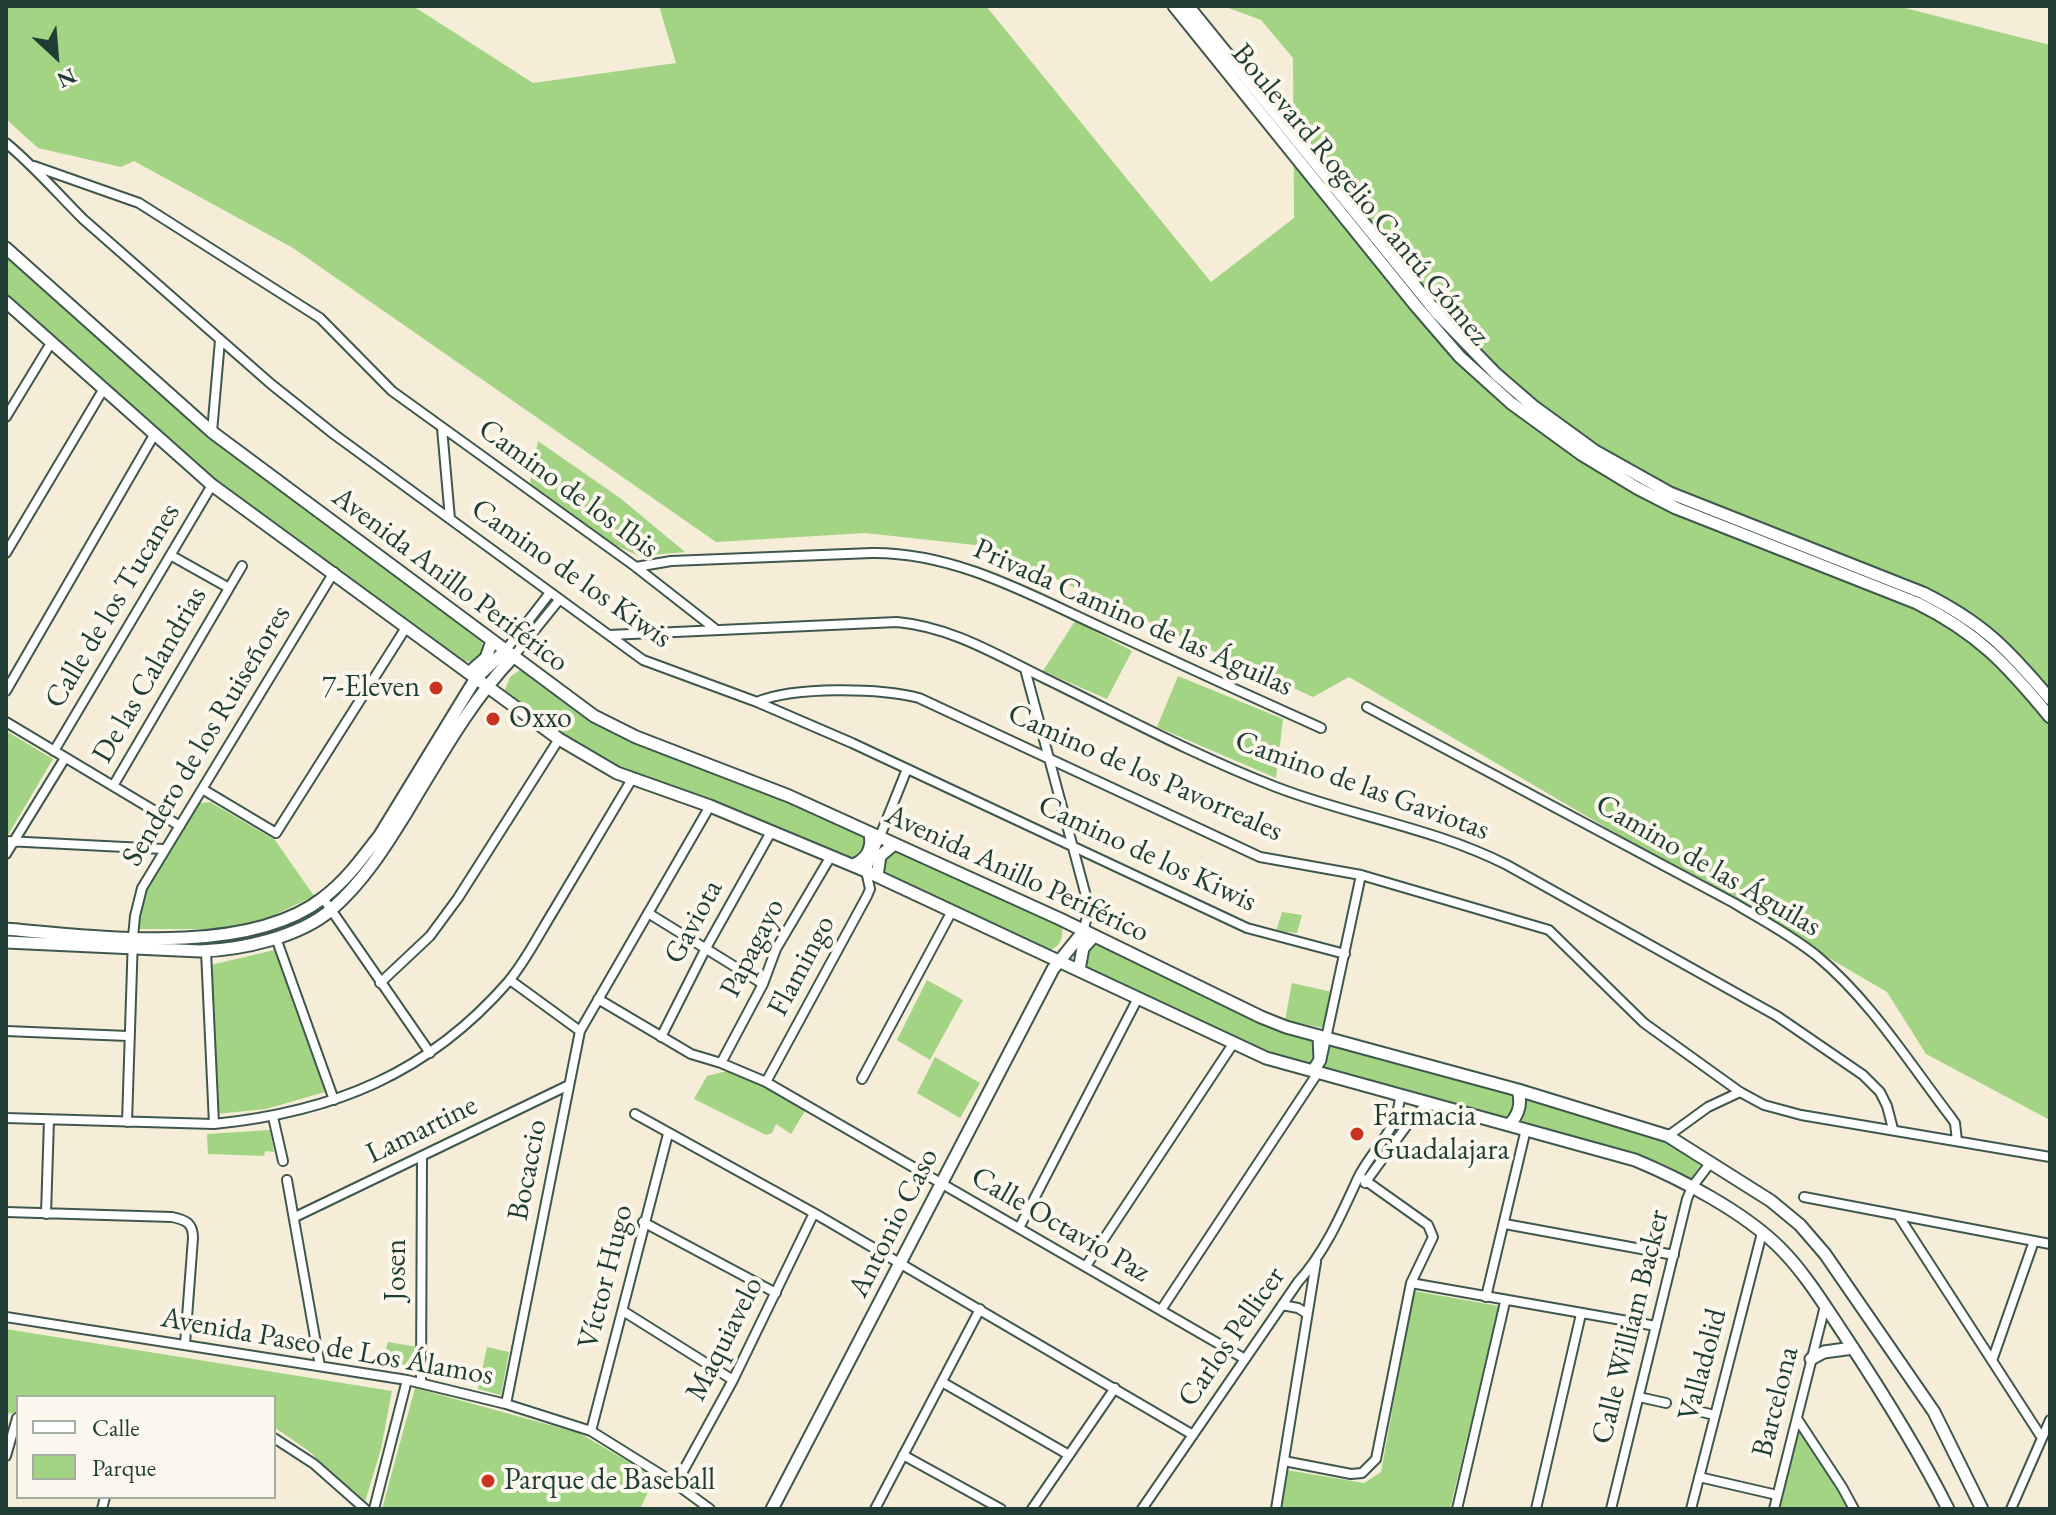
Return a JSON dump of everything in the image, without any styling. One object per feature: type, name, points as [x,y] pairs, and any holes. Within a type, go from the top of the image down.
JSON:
[{"type":"street","name":"Boulevard Rogelio Cantú Gómez","points":[[1174,6],[1416,306],[1460,357],[1511,403],[1581,454],[1676,508],[1942,615],[1975,637],[2003,662],[2050,717]]},
{"type":"street","name":"Boulevard Rogelio Cantú Gómez","points":[[1188,6],[1437,313],[1496,374],[1533,406],[1595,451],[1670,493],[1923,593],[1952,608],[1986,630],[2014,656],[2050,699]]},
{"type":"street","name":"Camino de los Kiwis","points":[[6,143],[33,165],[83,219],[220,340],[335,435],[643,660],[757,702],[1247,928],[1345,954]]},
{"type":"street","name":"Camino de los Kiwis","points":[[33,165],[118,194],[178,226],[320,318],[392,391]]},
{"type":"street","name":"Avenida Anillo Periférico","points":[[6,248],[212,432],[512,657],[612,726],[789,796],[1068,923],[1261,1017],[1668,1136],[1711,1162],[1792,1218],[1825,1254],[1934,1412],[1982,1509]]},
{"type":"street","name":"Avenida Anillo Periférico","points":[[6,302],[212,485],[559,739],[601,765],[872,873],[1277,1062],[1635,1160],[1692,1187],[1781,1249],[1825,1306],[1894,1411],[1948,1509]]},
{"type":"street","points":[[212,432],[220,340]]},
{"type":"street","points":[[6,417],[51,343]]},
{"type":"street","points":[[6,553],[103,390]]},
{"type":"street","name":"Camino de los Ibis","points":[[392,391],[636,567],[714,628]]},
{"type":"street","points":[[442,428],[450,519]]},
{"type":"street","points":[[6,691],[154,435]]},
{"type":"street","name":"Calle de los Tucanes","points":[[54,751],[212,485]]},
{"type":"street","name":"Privada Camino de las Águilas","points":[[636,567],[671,561],[872,553],[893,553],[945,562],[1006,584],[1321,728]]},
{"type":"street","points":[[172,556],[229,588]]},
{"type":"street","name":"De las Calandrias","points":[[113,786],[242,566]]},
{"type":"street","name":"Sendero de los Ruiseñores","points":[[127,1122],[133,943],[142,888],[334,572]]},
{"type":"street","points":[[482,682],[506,674],[512,657],[549,594]]},
{"type":"street","points":[[6,942],[133,943],[243,932],[290,916],[323,898],[362,859],[380,835],[482,682],[512,657],[559,600]]},
{"type":"street","name":"Camino de las Gaviotas","points":[[608,635],[897,622],[919,624],[981,646],[1276,787],[1465,846],[1507,865],[1706,974],[1790,1025],[1863,1075],[1880,1092],[1893,1129]]},
{"type":"street","points":[[204,790],[276,833],[407,626]]},
{"type":"street","points":[[6,929],[206,951],[237,948],[276,938],[331,910],[365,875],[382,852],[482,682],[492,641]]},
{"type":"street","points":[[1025,669],[1088,913],[1088,934],[1079,970]]},
{"type":"street","name":"Camino de los Pavorreales","points":[[757,702],[801,693],[900,693],[919,698],[1260,857],[1361,875],[1549,930],[1644,1023],[1740,1092],[1764,1105],[1801,1115],[2050,1157]]},
{"type":"street","name":"Camino de las Águilas","points":[[1367,707],[1790,936],[1817,956],[1859,996],[1955,1123],[1957,1141]]},
{"type":"street","points":[[6,722],[180,826]]},
{"type":"street","points":[[380,983],[430,936],[449,911],[559,739]]},
{"type":"street","points":[[6,854],[11,840],[65,758]]},
{"type":"street","name":"Flamingo","points":[[766,1082],[867,896],[874,836],[907,769]]},
{"type":"street","points":[[6,1118],[214,1124],[273,1117],[378,1084],[459,1032],[510,980],[632,779]]},
{"type":"street","name":"Bocaccio","points":[[506,1404],[580,1031],[710,806]]},
{"type":"street","name":"Gaviota","points":[[661,1037],[706,948],[771,832]]},
{"type":"street","points":[[853,865],[865,858],[874,836]]},
{"type":"street","points":[[11,840],[164,849]]},
{"type":"street","points":[[872,873],[880,856],[893,845]]},
{"type":"street","name":"Papagayo","points":[[721,1063],[763,984],[776,949],[831,856]]},
{"type":"street","points":[[1161,1310],[1320,1072],[1320,1060],[1361,875]]},
{"type":"street","points":[[323,898],[430,1053]]},
{"type":"street","points":[[862,1079],[952,911]]},
{"type":"street","points":[[648,913],[763,984]]},
{"type":"street","points":[[1055,959],[1065,944],[1068,923]]},
{"type":"street","points":[[1055,959],[1088,934]]},
{"type":"street","points":[[276,938],[334,1100]]},
{"type":"street","points":[[206,951],[214,1124]]},
{"type":"street","name":"Antonio Caso","points":[[772,1509],[1053,969],[1055,959]]},
{"type":"street","points":[[510,980],[580,1031]]},
{"type":"street","points":[[1019,1228],[1138,998]]},
{"type":"street","name":"Calle Octavio Paz","points":[[598,999],[698,1058],[721,1063],[766,1082],[1245,1359]]},
{"type":"street","points":[[6,1031],[128,1036]]},
{"type":"street","points":[[1086,1266],[1233,1044]]},
{"type":"street","name":"Lamartine","points":[[295,1217],[569,1085]]},
{"type":"street","points":[[1510,1124],[1520,1104],[1518,1090]]},
{"type":"street","points":[[1668,1136],[1708,1107],[1740,1092]]},
{"type":"street","name":"Carlos Pellicer","points":[[1363,1179],[1393,1125],[1400,1107],[1400,1095]]},
{"type":"street","points":[[1486,1297],[1526,1129],[1523,1116],[1535,1095]]},
{"type":"street","name":"Carlos Pellicer","points":[[1142,1509],[1282,1305],[1316,1261],[1354,1190],[1407,1124],[1429,1103]]},
{"type":"street","points":[[635,1114],[814,1213],[1193,1435]]},
{"type":"street","points":[[273,1117],[283,1161]]},
{"type":"street","points":[[46,1214],[49,1120]]},
{"type":"street","name":"Víctor Hugo","points":[[591,1431],[668,1134]]},
{"type":"street","name":"Josen","points":[[421,1383],[422,1157]]},
{"type":"street","name":"Calle William Backer","points":[[1611,1509],[1692,1187],[1711,1162]]},
{"type":"street","points":[[1284,1461],[1351,1474],[1362,1473],[1376,1459],[1411,1283],[1431,1243],[1432,1231],[1363,1179]]},
{"type":"street","points":[[287,1180],[320,1366]]},
{"type":"street","points":[[1804,1197],[2050,1244]]},
{"type":"street","points":[[6,1212],[172,1217],[189,1222],[193,1238],[185,1344]]},
{"type":"street","name":"Maquiavelo","points":[[676,1484],[733,1380],[814,1213]]},
{"type":"street","points":[[1898,1215],[2042,1438]]},
{"type":"street","points":[[643,1222],[776,1293]]},
{"type":"street","points":[[1505,1224],[1674,1255]]},
{"type":"street","name":"Valladolid","points":[[1691,1509],[1762,1233]]},
{"type":"street","points":[[1993,1358],[2034,1241]]},
{"type":"street","points":[[1276,1509],[1316,1261]]},
{"type":"street","points":[[1411,1283],[1505,1302],[1656,1326]]},
{"type":"street","points":[[1457,1509],[1505,1302]]},
{"type":"street","points":[[1282,1305],[1306,1313]]},
{"type":"street","name":"Barcelona","points":[[1774,1509],[1825,1306]]},
{"type":"street","points":[[875,1509],[980,1309]]},
{"type":"street","points":[[623,1311],[733,1380]]},
{"type":"street","points":[[1536,1509],[1581,1314]]},
{"type":"street","name":"Avenida Paseo de Los Álamos","points":[[6,1317],[407,1380],[506,1404],[591,1431],[710,1509]]},
{"type":"street","points":[[1811,1359],[1824,1352],[1853,1348]]},
{"type":"street","points":[[374,1509],[407,1380]]},
{"type":"street","points":[[942,1382],[1069,1455]]},
{"type":"street","points":[[1032,1509],[1115,1388]]},
{"type":"street","points":[[1639,1397],[1666,1403]]},
{"type":"street","points":[[1686,1408],[1714,1415]]},
{"type":"street","points":[[1798,1420],[1854,1509]]},
{"type":"street","points":[[2011,1509],[2050,1420]]},
{"type":"street","points":[[6,1456],[16,1424]]},
{"type":"street","points":[[276,1439],[314,1464],[365,1509]]},
{"type":"street","points":[[903,1455],[1001,1509]]},
{"type":"street","points":[[1699,1477],[1777,1495]]},
{"type":"green space","points":[[6,6],[413,6],[533,83],[676,63],[659,6],[986,6],[1211,282],[1294,218],[1293,58],[1261,20],[1223,6],[1897,6],[2050,45],[2050,1120],[1926,1054],[1887,992],[1349,677],[1313,697],[984,546],[865,533],[716,542],[293,248],[134,161],[121,167],[38,148],[6,119]]},
{"type":"green space","points":[[6,253],[198,426],[481,637],[484,653],[475,662],[462,661],[221,484],[6,296]]},
{"type":"green space","points":[[538,441],[620,498],[685,552],[639,556],[593,535],[530,483]]},
{"type":"green space","points":[[1075,621],[1132,651],[1107,699],[1043,671]]},
{"type":"green space","points":[[523,668],[600,726],[632,741],[754,785],[862,834],[862,851],[850,858],[602,762],[504,692],[510,677]]},
{"type":"green space","points":[[1178,676],[1283,719],[1276,778],[1157,727]]},
{"type":"green space","points":[[6,731],[53,759],[8,835],[6,834]]},
{"type":"green space","points":[[210,802],[275,840],[314,896],[270,917],[224,929],[138,929],[141,900],[149,881],[200,803]]},
{"type":"green space","points":[[896,851],[1060,924],[1061,940],[1056,947],[1048,950],[883,875],[885,860]]},
{"type":"green space","points":[[1282,912],[1302,915],[1297,933],[1276,931]]},
{"type":"green space","points":[[1095,941],[1254,1019],[1603,1119],[1666,1142],[1700,1165],[1691,1179],[1660,1162],[1267,1054],[1086,966],[1085,956]]},
{"type":"green space","points":[[274,950],[325,1092],[266,1109],[216,1114],[211,965]]},
{"type":"green space","points":[[927,980],[963,1000],[930,1060],[897,1040]]},
{"type":"green space","points":[[1292,983],[1332,992],[1323,1028],[1285,1020]]},
{"type":"green space","points":[[935,1057],[980,1083],[960,1118],[917,1093]]},
{"type":"green space","points":[[727,1071],[766,1088],[805,1111],[791,1134],[776,1124],[772,1133],[766,1135],[694,1099],[707,1076]]},
{"type":"green space","points":[[270,1130],[274,1152],[265,1151],[264,1156],[208,1154],[207,1134]]},
{"type":"green space","points":[[1414,1291],[1499,1306],[1450,1509],[1280,1509],[1287,1470],[1364,1483],[1381,1472]]},
{"type":"green space","points":[[6,1329],[392,1391],[381,1449],[364,1505],[310,1452],[276,1428],[276,1395],[16,1395],[16,1412],[6,1414]]},
{"type":"green space","points":[[388,1342],[417,1347],[418,1369],[381,1365]]},
{"type":"green space","points":[[487,1347],[509,1352],[501,1395],[478,1389]]},
{"type":"green space","points":[[415,1388],[579,1433],[655,1477],[640,1509],[382,1509]]},
{"type":"green space","points":[[1799,1432],[1840,1492],[1847,1509],[1780,1509]]},
{"type":"place","name":"7-Eleven","points":[[436,688]]},
{"type":"place","name":"Oxxo","points":[[493,719]]},
{"type":"place","name":"Farmacia Guadalajara","points":[[1357,1134]]},
{"type":"place","name":"Parque de Baseball","points":[[488,1481]]}]
